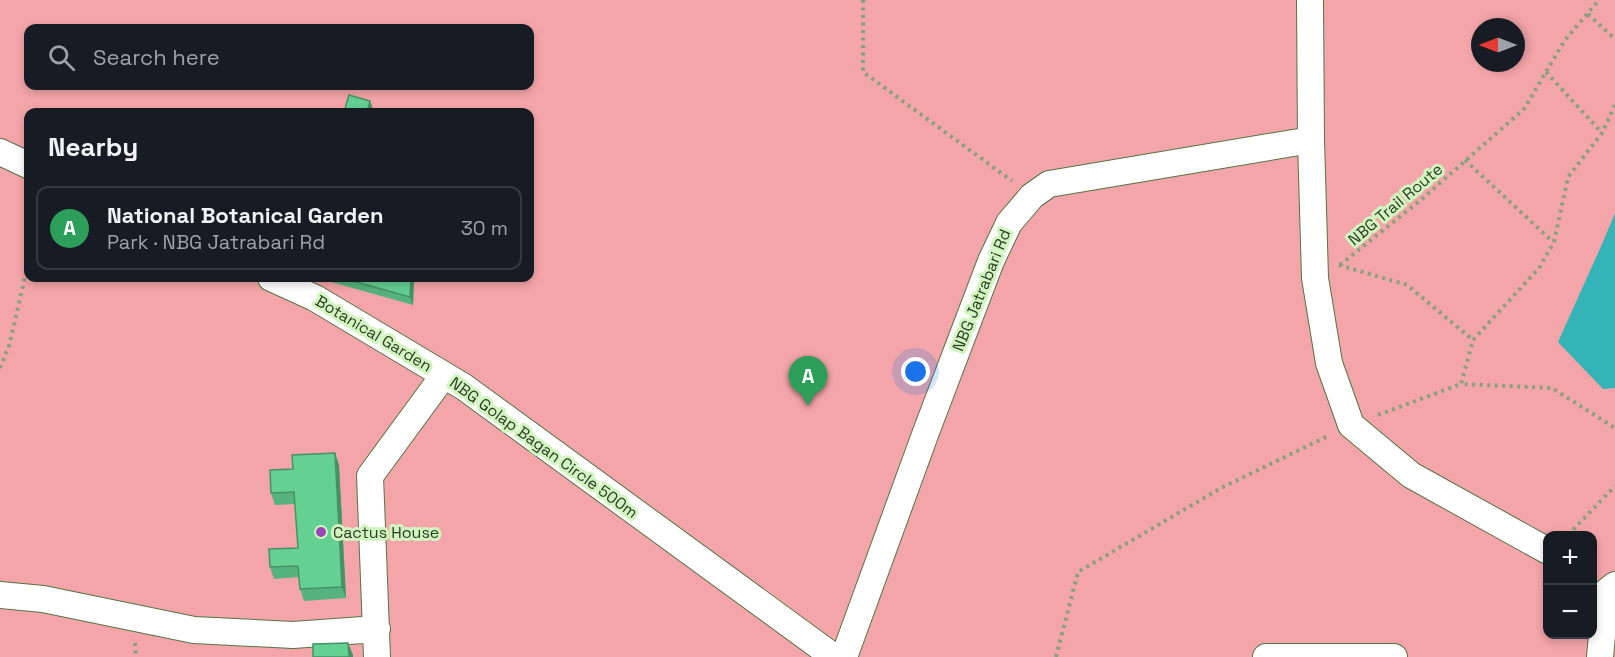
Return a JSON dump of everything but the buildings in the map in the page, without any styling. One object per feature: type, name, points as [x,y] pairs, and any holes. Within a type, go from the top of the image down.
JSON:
[{"type":"street","points":[[1310,0],[1315,278],[1329,363],[1351,425],[1411,475],[1543,547]]},
{"type":"street","name":"NBG Jatrabari Rd","points":[[844,657],[991,261],[1009,223],[1032,196],[1049,184],[1311,140]]},
{"type":"street","points":[[0,152],[24,163]]},
{"type":"street","name":"Botanical Garden","points":[[280,282],[315,298],[444,375]]},
{"type":"street","name":"NBG Golap Bagan Circle 500m","points":[[377,657],[370,476],[444,375],[464,387],[834,657]]},
{"type":"street","points":[[1600,657],[1604,587]]},
{"type":"street","points":[[0,595],[43,599],[194,630],[293,635],[377,629]]},
{"type":"street","points":[[1266,657],[1394,657]]},
{"type":"path","points":[[863,0],[863,72],[1032,196]]},
{"type":"path","name":"NBG Trail Route","points":[[1315,278],[1340,265],[1422,199],[1524,109],[1565,40],[1599,0]]},
{"type":"path","points":[[1588,14],[1615,39]]},
{"type":"path","points":[[1546,72],[1602,133]]},
{"type":"path","points":[[1461,384],[1473,340],[1539,268],[1554,242],[1568,177],[1602,133],[1615,105]]},
{"type":"path","name":"NBG Trail Route","points":[[1466,160],[1554,242]]},
{"type":"path","name":"NBG Trail Route","points":[[1340,265],[1407,285],[1473,340]]},
{"type":"path","points":[[0,368],[9,346],[24,281]]},
{"type":"path","points":[[1056,657],[1078,572],[1221,488],[1351,425],[1461,384],[1552,388],[1615,428]]},
{"type":"path","points":[[1573,531],[1615,486]]},
{"type":"shaded area","points":[[0,0],[1615,0],[1615,657],[0,657]]},
{"type":"water","points":[[1615,213],[1615,388],[1603,389],[1558,342]]},
{"type":"place","name":"National Botanical Garden","points":[[808,406]]},
{"type":"place","name":"Cactus House","points":[[321,532]]}]
